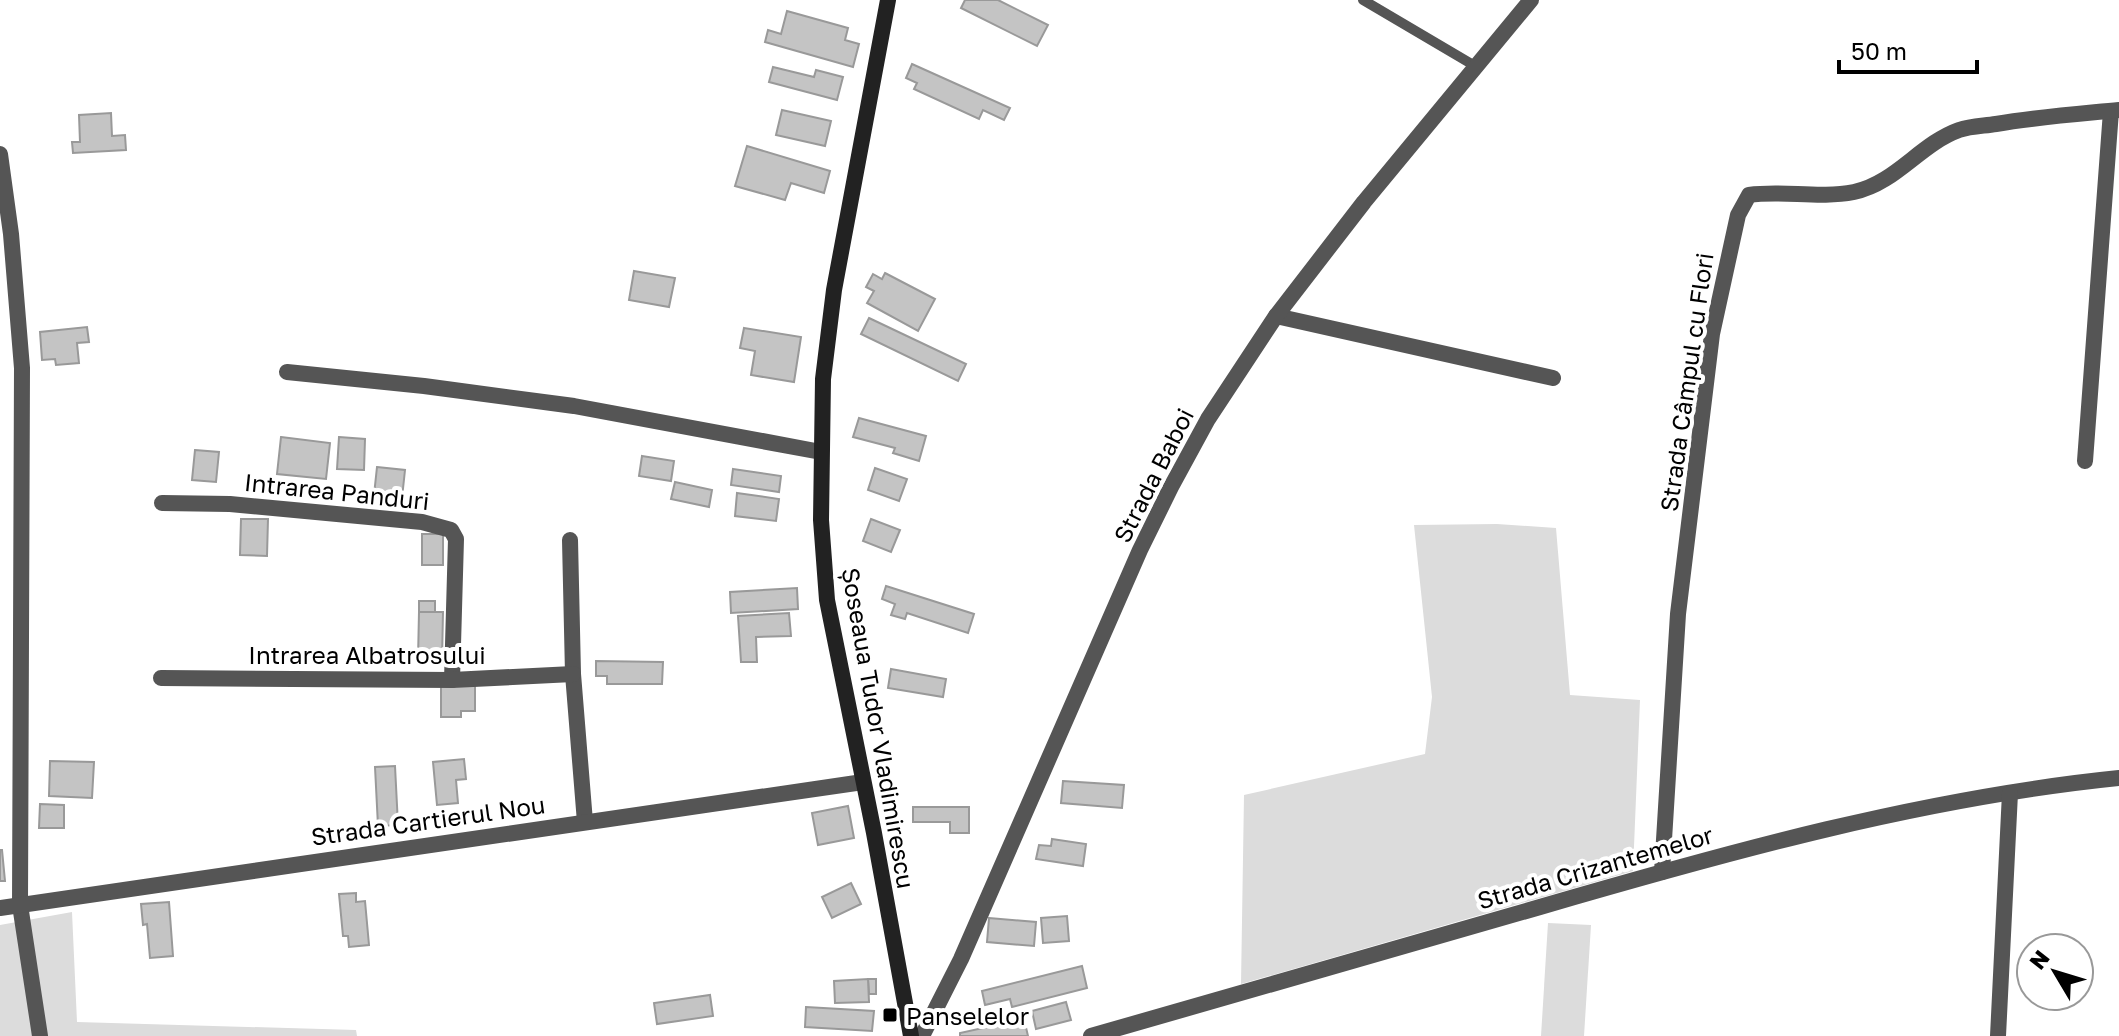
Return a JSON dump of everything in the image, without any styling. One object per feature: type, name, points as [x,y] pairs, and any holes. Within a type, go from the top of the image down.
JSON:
[{"type":"main road","name":"Șoseaua Tudor Vladimirescu","points":[[888,0],[834,290],[823,379],[821,520],[827,600],[911,1036]]},
{"type":"street","name":"Strada Baboi","points":[[922,1036],[961,959],[1128,578],[1171,487],[1208,419],[1276,316],[1531,0]]},
{"type":"street","points":[[2085,461],[2115,111]]},
{"type":"street","name":"Strada Câmpul cu Flori","points":[[1662,872],[1678,614],[1712,334],[1738,215],[1749,195],[1768,192],[1808,195],[1853,192],[1883,182],[1941,139],[1961,129],[2032,118],[2115,111]]},
{"type":"street","points":[[0,154],[11,234],[22,368],[20,905],[40,1036]]},
{"type":"street","points":[[1276,316],[1553,378]]},
{"type":"street","points":[[287,372],[574,406],[821,452]]},
{"type":"street","name":"Intrarea Panduri","points":[[162,503],[230,504],[422,522],[451,530],[456,539],[452,680]]},
{"type":"street","points":[[570,540],[573,674],[585,822]]},
{"type":"street","name":"Intrarea Albatrosului","points":[[161,678],[452,680],[573,674]]},
{"type":"street","name":"Strada Crizantemelor","points":[[1091,1036],[1662,872],[1845,825],[2010,793],[2119,778]]},
{"type":"street","name":"Strada Cartierul Nou","points":[[0,908],[863,782]]},
{"type":"street","points":[[1998,1036],[2010,793]]},
{"type":"lane","points":[[1363,0],[1475,66]]},
{"type":"shaded area","points":[[1497,524],[1556,528],[1570,695],[1640,700],[1633,871],[1241,984],[1244,795],[1425,754],[1432,697],[1414,525]]},
{"type":"shaded area","points":[[72,912],[77,1022],[356,1030],[357,1036],[0,1036],[0,925]]},
{"type":"shaded area","points":[[1548,923],[1591,925],[1584,1036],[1541,1036]]},
{"type":"building","points":[[965,0],[998,0],[1048,25],[1037,46],[961,8]]},
{"type":"building","points":[[787,11],[848,28],[845,40],[859,44],[853,67],[765,42],[768,30],[781,34]]},
{"type":"building","points":[[912,64],[1010,108],[1004,120],[983,110],[979,119],[914,89],[917,83],[906,78]]},
{"type":"building","points":[[773,67],[814,77],[816,70],[843,77],[837,100],[769,82]]},
{"type":"building","points":[[782,110],[831,121],[825,146],[776,135]]},
{"type":"building","points":[[111,113],[112,136],[125,135],[126,150],[73,153],[72,142],[80,142],[79,115]]},
{"type":"building","points":[[747,146],[830,171],[824,193],[791,183],[785,200],[735,186]]},
{"type":"building","points":[[634,271],[675,278],[669,307],[629,300]]},
{"type":"building","points":[[885,273],[935,299],[918,331],[867,303],[874,291],[866,287],[873,274],[882,279]]},
{"type":"building","points":[[869,318],[966,364],[958,381],[861,334]]},
{"type":"building","points":[[87,327],[89,342],[77,343],[79,363],[56,365],[55,359],[42,360],[40,332]]},
{"type":"building","points":[[744,328],[801,337],[794,382],[751,375],[755,351],[740,348]]},
{"type":"building","points":[[859,418],[926,436],[919,461],[893,453],[895,448],[853,437]]},
{"type":"building","points":[[281,437],[330,443],[326,479],[277,474]]},
{"type":"building","points":[[339,437],[365,439],[364,470],[337,469]]},
{"type":"building","points":[[195,450],[219,452],[216,482],[192,480]]},
{"type":"building","points":[[642,456],[674,461],[671,481],[639,476]]},
{"type":"building","points":[[377,467],[405,470],[402,498],[374,495]]},
{"type":"building","points":[[875,468],[907,479],[899,501],[868,490]]},
{"type":"building","points":[[733,469],[781,476],[779,492],[731,485]]},
{"type":"building","points":[[675,482],[712,490],[709,507],[671,499]]},
{"type":"building","points":[[737,493],[779,499],[776,521],[735,516]]},
{"type":"building","points":[[241,519],[268,519],[267,556],[240,555]]},
{"type":"building","points":[[871,519],[900,530],[891,552],[863,541]]},
{"type":"building","points":[[422,534],[443,534],[443,565],[422,565]]},
{"type":"building","points":[[886,586],[974,614],[968,633],[907,613],[905,619],[891,615],[895,604],[882,599]]},
{"type":"building","points":[[797,588],[798,609],[731,613],[730,592]]},
{"type":"building","points":[[419,601],[435,601],[435,612],[419,612]]},
{"type":"building","points":[[419,612],[443,612],[442,660],[418,659]]},
{"type":"building","points":[[789,613],[791,636],[756,637],[757,662],[741,662],[738,616]]},
{"type":"building","points":[[596,661],[663,662],[662,684],[607,684],[607,676],[596,676]]},
{"type":"building","points":[[891,669],[946,679],[943,697],[888,688]]},
{"type":"building","points":[[441,686],[475,686],[475,711],[461,711],[461,717],[441,717]]},
{"type":"building","points":[[464,759],[466,779],[456,780],[458,803],[437,805],[433,762]]},
{"type":"building","points":[[50,761],[94,762],[92,798],[49,796]]},
{"type":"building","points":[[395,766],[398,825],[378,826],[375,767]]},
{"type":"building","points":[[1063,781],[1124,785],[1122,808],[1061,803]]},
{"type":"building","points":[[40,804],[64,805],[64,828],[39,828]]},
{"type":"building","points":[[848,806],[854,838],[818,845],[812,813]]},
{"type":"building","points":[[913,807],[969,807],[969,833],[950,833],[950,822],[913,822]]},
{"type":"building","points":[[1052,839],[1086,844],[1083,866],[1036,859],[1039,845],[1051,846]]},
{"type":"building","points":[[2,850],[5,881],[0,881]]},
{"type":"building","points":[[851,883],[861,904],[832,918],[822,897]]},
{"type":"building","points":[[356,893],[356,902],[365,901],[369,945],[349,947],[348,936],[343,936],[339,894]]},
{"type":"building","points":[[169,902],[173,956],[150,958],[147,924],[143,925],[141,904]]},
{"type":"building","points":[[1067,916],[1069,941],[1043,943],[1041,918]]},
{"type":"building","points":[[989,918],[1036,922],[1034,946],[987,942]]},
{"type":"building","points":[[1082,966],[1087,988],[1012,1007],[1010,999],[985,1005],[982,991]]},
{"type":"building","points":[[868,979],[876,979],[876,994],[869,994]]},
{"type":"building","points":[[868,979],[869,1002],[835,1003],[834,981]]},
{"type":"building","points":[[710,995],[713,1016],[657,1024],[654,1003]]},
{"type":"building","points":[[1066,1002],[1071,1020],[1036,1029],[1032,1011]]},
{"type":"building","points":[[806,1007],[874,1011],[872,1031],[805,1027]]},
{"type":"building","points":[[1024,1019],[1028,1036],[960,1036],[960,1033]]},
{"type":"place","name":"Panselelor","points":[[890,1015]]}]
